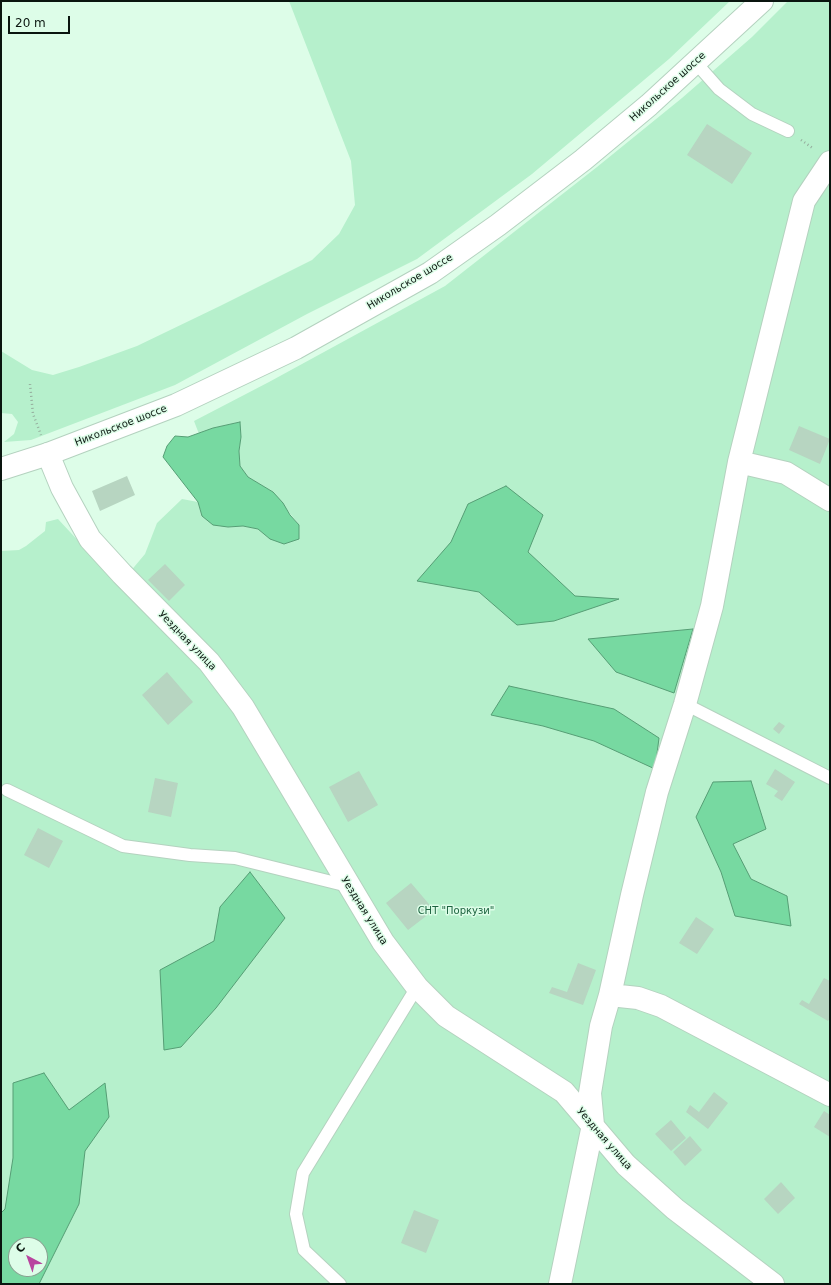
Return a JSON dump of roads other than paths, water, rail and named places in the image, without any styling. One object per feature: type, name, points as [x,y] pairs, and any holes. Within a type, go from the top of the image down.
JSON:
[{"type":"street","name":"Никольское шоссе","points":[[1,468],[48,454],[183,402],[296,348],[430,273],[498,225],[583,160],[649,106],[762,1]]},
{"type":"street","points":[[560,1284],[593,1125],[590,1093],[601,1026],[610,995],[657,792],[685,704],[712,606],[739,462],[804,201],[824,157]]},
{"type":"street","name":"Уездная улица","points":[[48,454],[62,488],[90,539],[208,662],[244,707],[348,886],[383,942],[417,987],[446,1016],[564,1092],[626,1165],[675,1209],[773,1284]]},
{"type":"street","points":[[739,462],[786,473],[830,500]]},
{"type":"street","points":[[610,995],[638,998],[661,1006],[830,1095]]},
{"type":"lane","points":[[696,63],[719,89],[752,114],[788,131]]},
{"type":"lane","points":[[685,704],[830,778]]},
{"type":"lane","points":[[7,790],[123,846],[190,855],[235,858],[348,886]]},
{"type":"lane","points":[[340,1284],[304,1250],[296,1214],[303,1173],[417,987]]},
{"type":"park label","name":"СНТ \"Поркузи\"","points":[[456,911]]}]
